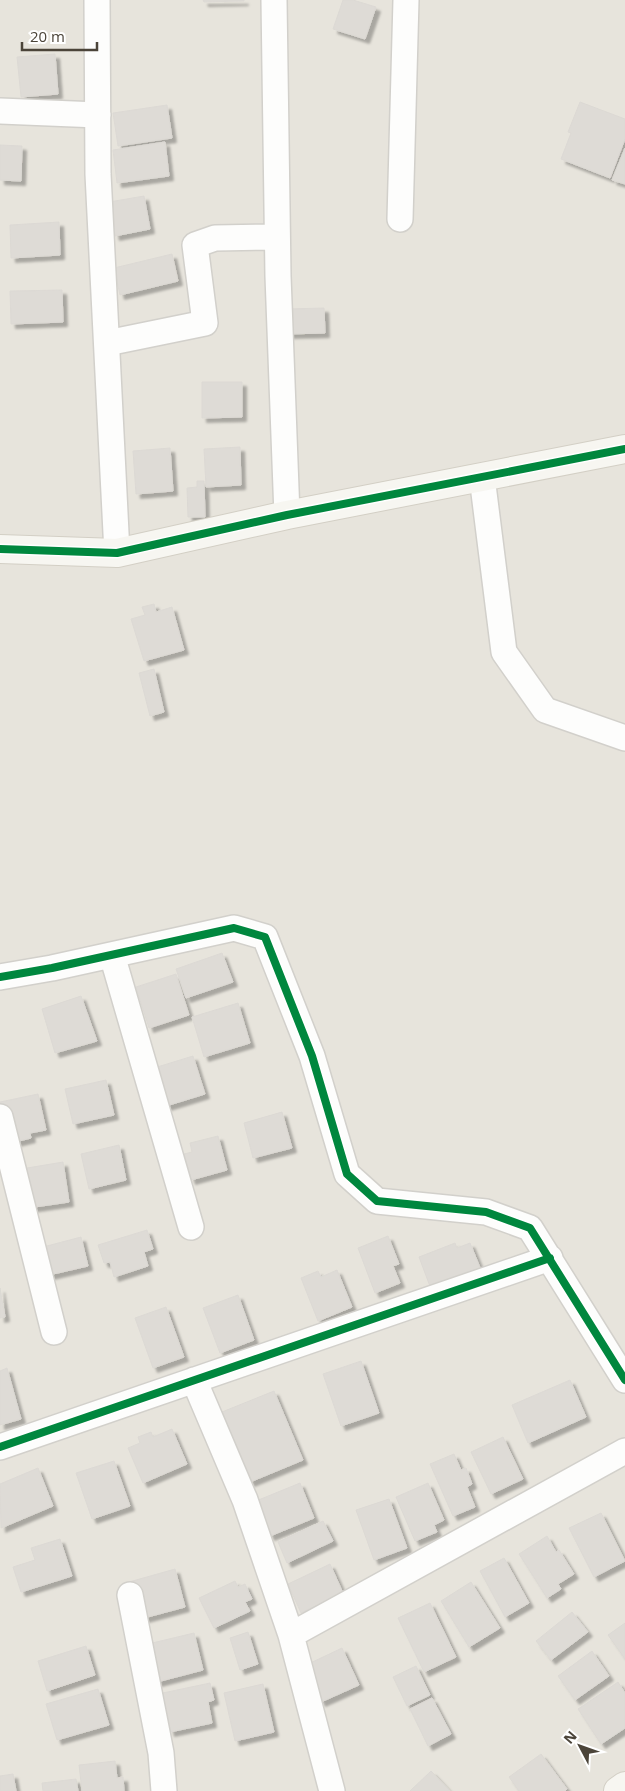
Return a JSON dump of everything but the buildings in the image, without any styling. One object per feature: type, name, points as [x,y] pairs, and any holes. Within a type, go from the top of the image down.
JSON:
[{"type":"street","points":[[96,0],[98,174],[117,553]]},
{"type":"street","points":[[274,0],[278,237],[287,515]]},
{"type":"street","points":[[400,219],[406,0]]},
{"type":"street","points":[[0,111],[98,115]]},
{"type":"street","points":[[107,343],[205,323],[195,245],[215,238],[278,237]]},
{"type":"street","points":[[0,549],[117,553],[287,515],[625,449]]},
{"type":"street","points":[[482,477],[504,652],[545,710],[625,738]]},
{"type":"street","points":[[0,977],[234,928],[265,938],[312,1056],[347,1174],[377,1201],[486,1212],[530,1228],[625,1380]]},
{"type":"street","points":[[112,955],[191,1227]]},
{"type":"street","points":[[0,1117],[54,1332]]},
{"type":"street","points":[[0,1447],[550,1258]]},
{"type":"street","points":[[194,1380],[245,1500],[291,1635],[332,1791]]},
{"type":"street","points":[[291,1635],[625,1451]]},
{"type":"street","points":[[130,1595],[160,1753],[164,1791]]},
{"type":"street","points":[[618,1791],[625,1786]]},
{"type":"shaded area","points":[[0,0],[625,0],[625,1791],[0,1791]]},
{"type":"cycle path","points":[[0,549],[117,553],[287,515],[625,449]]},
{"type":"cycle path","points":[[0,977],[52,968],[234,928],[265,937],[312,1056],[347,1174],[377,1201],[486,1212],[530,1228],[625,1380]]},
{"type":"cycle path","points":[[0,1447],[550,1258]]}]
